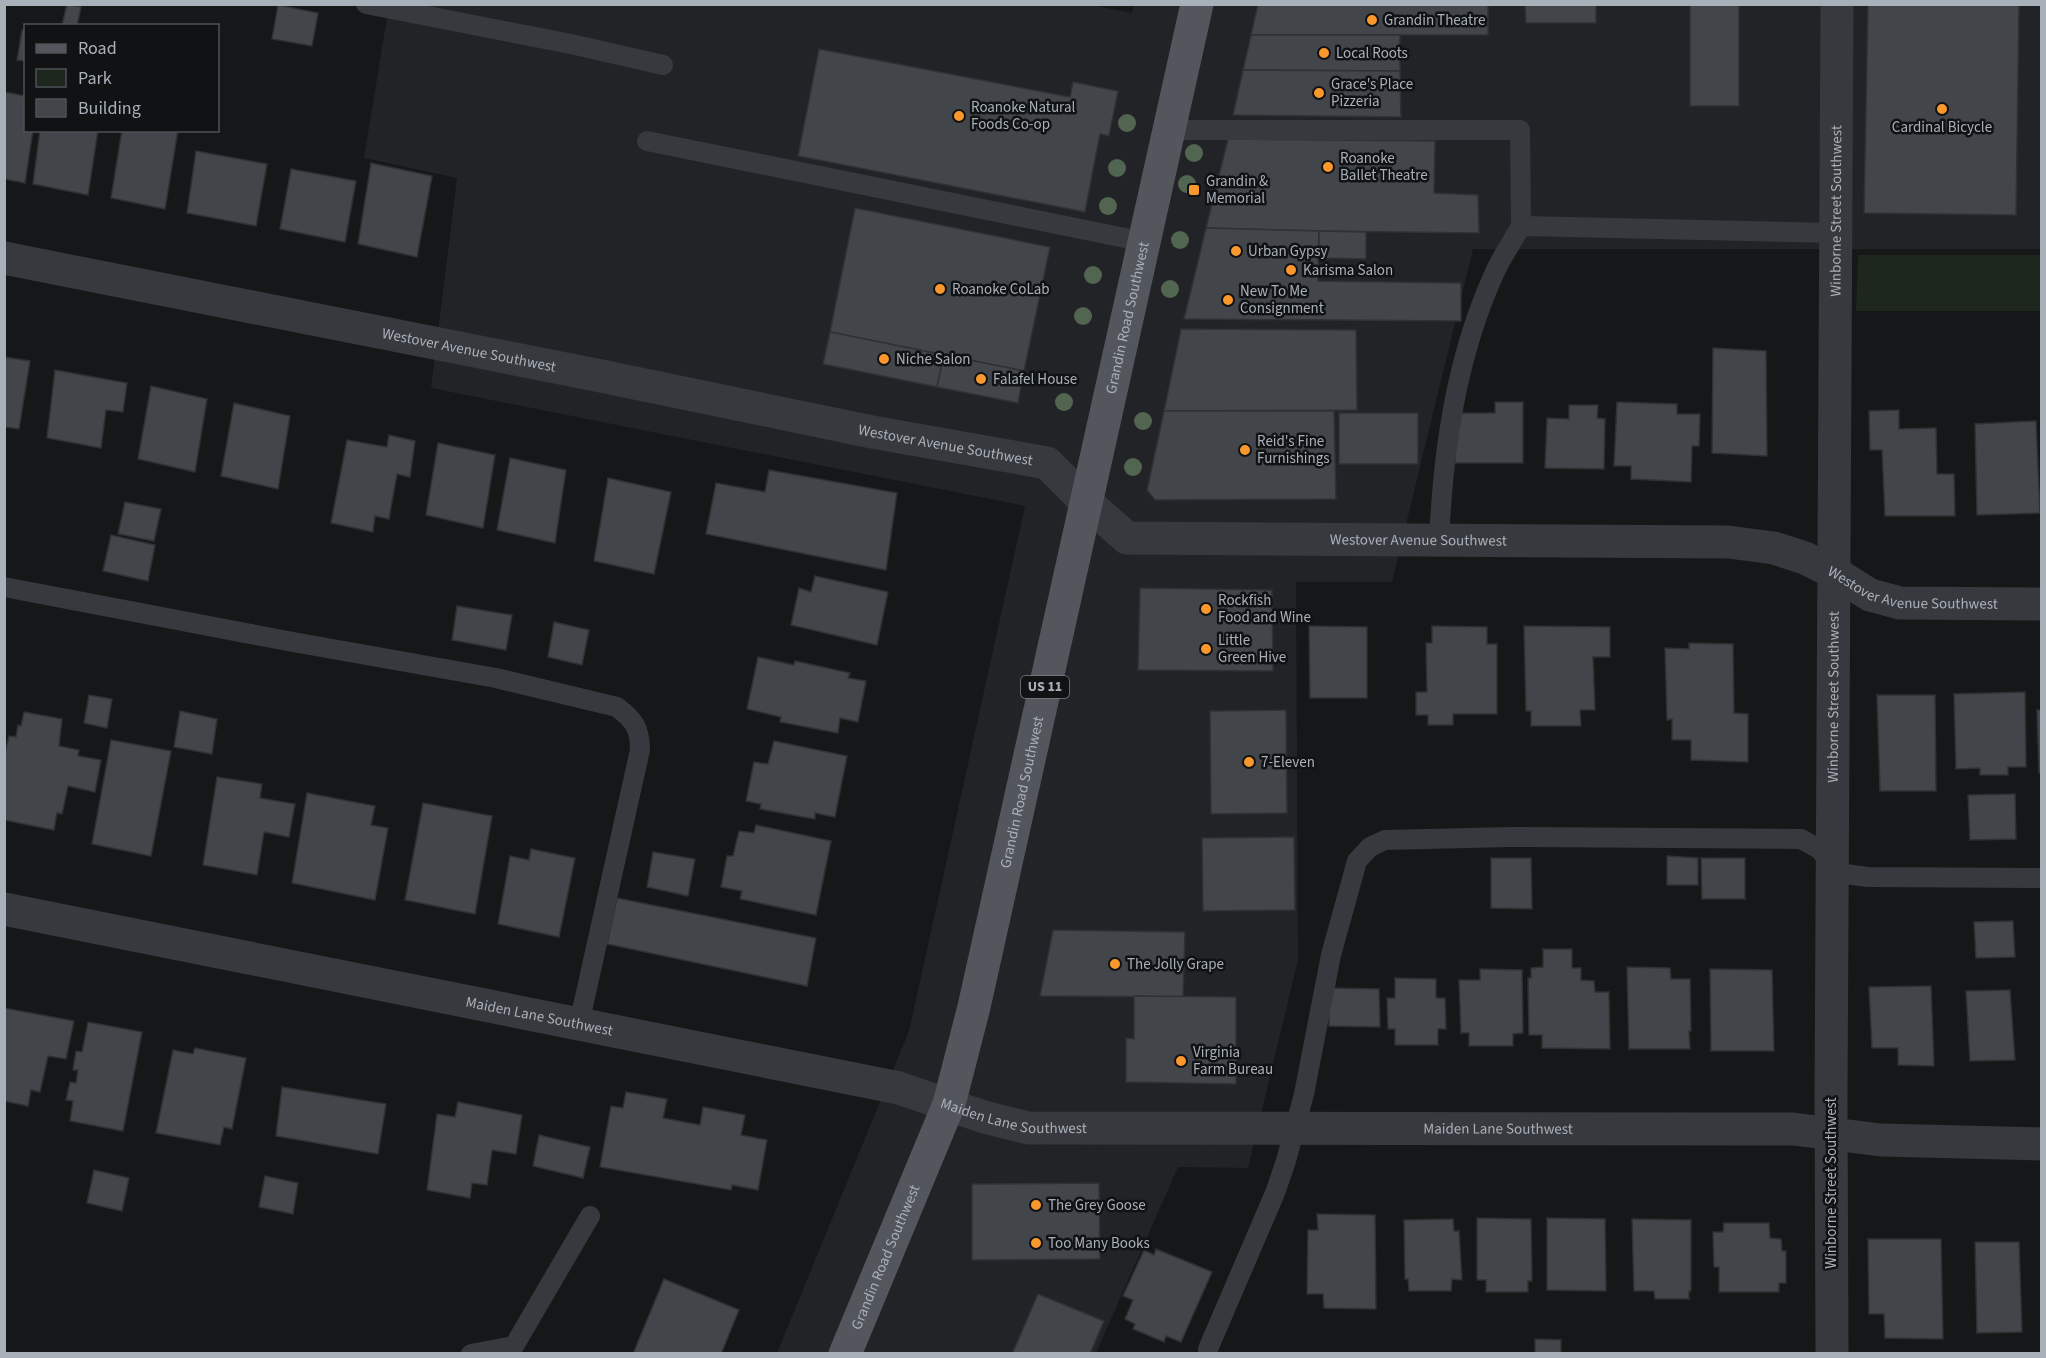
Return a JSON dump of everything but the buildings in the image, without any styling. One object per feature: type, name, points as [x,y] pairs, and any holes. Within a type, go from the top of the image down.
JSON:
[{"type":"main road","name":"Grandin Road Southwest","points":[[844,1353],[949,1104],[976,995],[1197,4]]},
{"type":"street","name":"Winborne Street Southwest","points":[[1832,1353],[1832,864],[1837,4]]},
{"type":"street","name":"Westover Avenue Southwest","points":[[4,258],[872,432],[1047,463],[1127,538],[1728,542],[1774,548],[1805,558],[1835,573],[1870,595],[1900,603],[2042,604]]},
{"type":"street","name":"Maiden Lane Southwest","points":[[4,909],[899,1088],[984,1117],[1028,1128],[1793,1129],[1881,1140],[2042,1144]]},
{"type":"lane","points":[[366,4],[571,44],[663,65]]},
{"type":"lane","points":[[1170,130],[1520,130],[1521,226],[1494,273],[1471,335],[1454,396],[1441,494],[1439,541]]},
{"type":"lane","points":[[647,141],[1145,242]]},
{"type":"lane","points":[[1521,226],[1836,233]]},
{"type":"lane","points":[[4,587],[496,678],[618,707],[632,718],[640,735],[640,750],[579,1024]]},
{"type":"lane","points":[[1208,1353],[1208,1348],[1275,1193],[1304,1094],[1331,955],[1357,861],[1370,847],[1385,840],[1510,837],[1801,839],[1819,849],[1832,864],[1845,874],[1868,877],[2042,878]]},
{"type":"lane","points":[[471,1353],[514,1346],[590,1216]]},
{"type":"shaded area","points":[[1087,4],[1132,13],[1134,4],[2041,5],[2041,249],[1473,249],[1392,582],[1296,582],[1298,960],[1248,1168],[1178,1167],[1096,1353],[777,1353],[909,1031],[1025,506],[431,388],[457,178],[364,158],[389,5]]},
{"type":"green space","points":[[1858,255],[2041,255],[2041,311],[1856,311]]},
{"type":"place","name":"Grandin Theatre","points":[[1372,20]]},
{"type":"place","name":"Local Roots","points":[[1324,53]]},
{"type":"place","name":"Grace's Place Pizzeria","points":[[1319,93]]},
{"type":"place","name":"Cardinal Bicycle","points":[[1942,109]]},
{"type":"place","name":"Roanoke Natural Foods Co-op","points":[[959,116]]},
{"type":"place","name":"Roanoke Ballet Theatre","points":[[1328,167]]},
{"type":"place","name":"Grandin & Memorial","points":[[1194,190]]},
{"type":"place","name":"Urban Gypsy","points":[[1236,251]]},
{"type":"place","name":"Karisma Salon","points":[[1291,270]]},
{"type":"place","name":"Roanoke CoLab","points":[[940,289]]},
{"type":"place","name":"New To Me Consignment","points":[[1228,300]]},
{"type":"place","name":"Niche Salon","points":[[884,359]]},
{"type":"place","name":"Falafel House","points":[[981,379]]},
{"type":"place","name":"Reid's Fine Furnishings","points":[[1245,450]]},
{"type":"place","name":"Rockfish Food and Wine","points":[[1206,609]]},
{"type":"place","name":"Little Green Hive","points":[[1206,649]]},
{"type":"place","name":"7-Eleven","points":[[1249,762]]},
{"type":"place","name":"The Jolly Grape","points":[[1115,964]]},
{"type":"place","name":"Virginia Farm Bureau","points":[[1181,1061]]},
{"type":"place","name":"The Grey Goose","points":[[1036,1205]]},
{"type":"place","name":"Too Many Books","points":[[1036,1243]]}]
